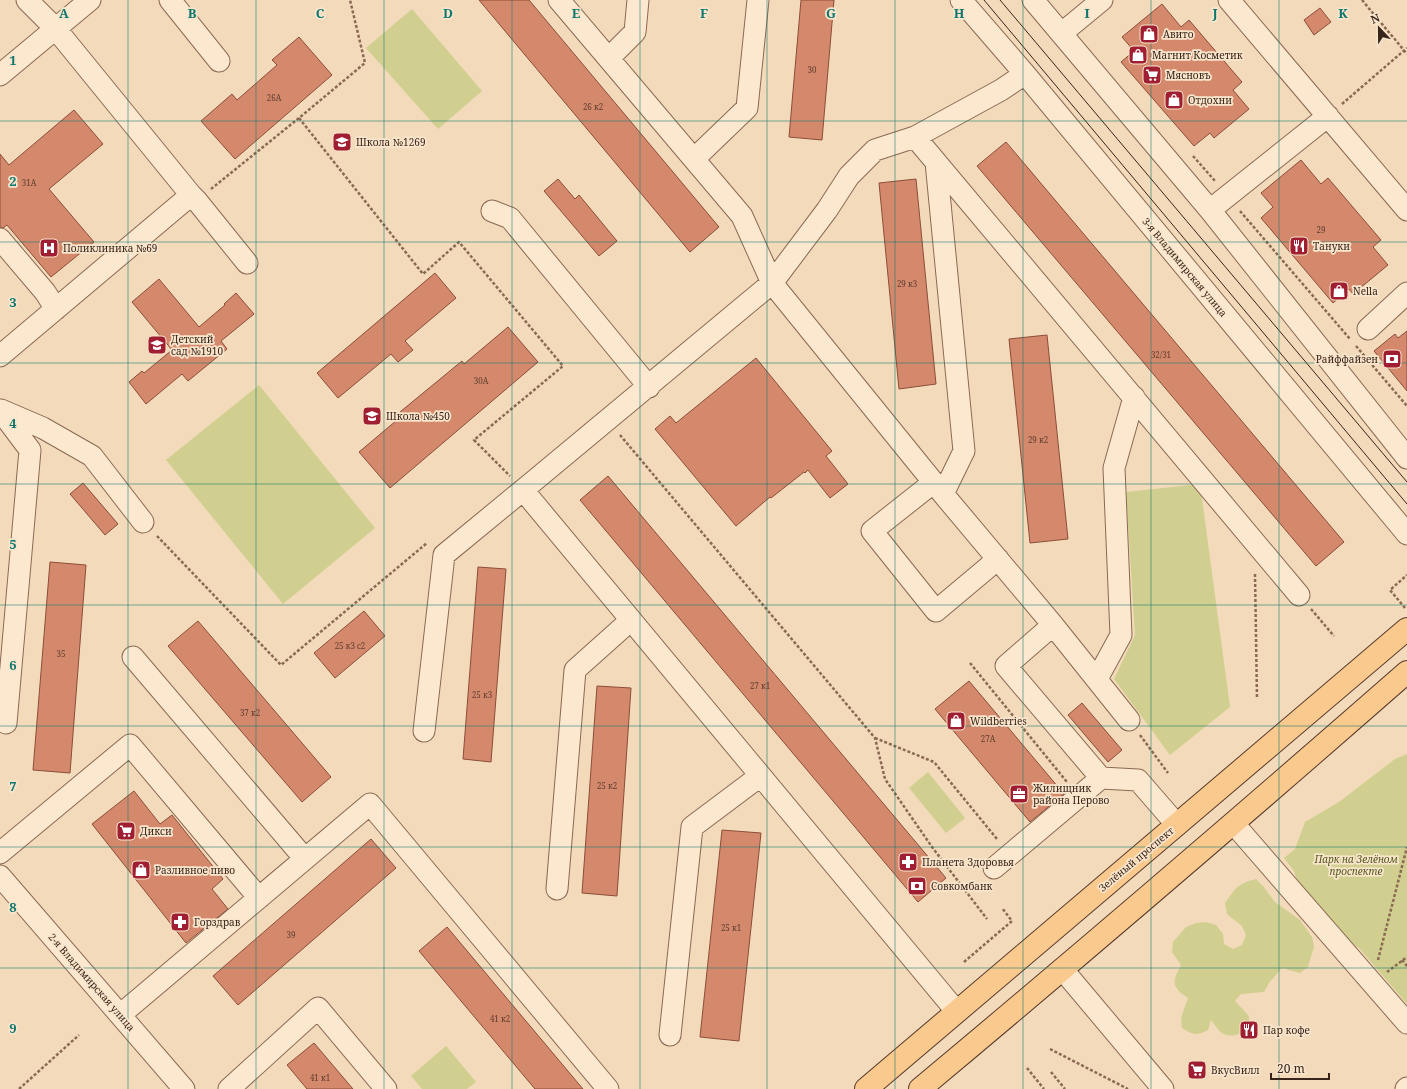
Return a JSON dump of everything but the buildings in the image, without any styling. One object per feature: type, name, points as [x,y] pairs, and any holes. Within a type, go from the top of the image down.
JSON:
[{"type":"main road","name":"Зелёный проспект","points":[[866,1089],[1177,825],[1406,618]]},
{"type":"main road","points":[[920,1089],[1063,970],[1234,824],[1407,672]]},
{"type":"street","points":[[27,0],[55,28],[247,263]]},
{"type":"street","points":[[170,0],[219,61]]},
{"type":"street","points":[[559,0],[742,216],[772,283],[1129,720]]},
{"type":"street","points":[[608,58],[635,32],[638,0]]},
{"type":"street","points":[[694,159],[747,108],[758,0]]},
{"type":"street","name":"3-я Владимирская улица","points":[[961,0],[1025,74],[1407,534]]},
{"type":"street","points":[[1033,0],[1210,210],[1407,458]]},
{"type":"street","points":[[1062,34],[1102,0]]},
{"type":"street","points":[[1229,0],[1407,210]]},
{"type":"street","points":[[0,75],[85,1]]},
{"type":"street","points":[[424,731],[444,555],[516,483],[608,421],[772,283],[827,210],[849,176],[875,150],[916,137],[1001,90],[1025,74]]},
{"type":"street","points":[[1210,210],[1328,116]]},
{"type":"street","points":[[916,137],[1299,595]]},
{"type":"street","points":[[936,162],[964,451],[938,488],[872,531],[936,611],[998,559]]},
{"type":"street","points":[[0,356],[194,198]]},
{"type":"street","points":[[492,211],[510,218],[649,387]]},
{"type":"street","points":[[0,239],[45,292],[56,309]]},
{"type":"street","points":[[1368,329],[1407,293]]},
{"type":"street","points":[[1096,679],[1121,635],[1114,468],[1134,398]]},
{"type":"street","points":[[0,410],[44,428],[92,456],[143,522]]},
{"type":"street","points":[[0,410],[30,450],[6,723]]},
{"type":"street","points":[[516,483],[957,1012]]},
{"type":"street","points":[[557,888],[575,670],[631,620]]},
{"type":"street","points":[[1053,626],[1006,666],[1101,778]]},
{"type":"street","points":[[133,657],[305,859]]},
{"type":"street","points":[[0,853],[130,745],[259,898]]},
{"type":"street","points":[[670,1035],[692,827],[760,776]]},
{"type":"street","points":[[994,868],[1101,778],[1138,780],[1177,825]]},
{"type":"street","points":[[120,1015],[370,804],[608,1089]]},
{"type":"street","points":[[1234,824],[1407,1023]]},
{"type":"street","name":"2-я Владимирская улица","points":[[0,876],[184,1089]]},
{"type":"street","points":[[1063,970],[1163,1089]]},
{"type":"street","points":[[229,1089],[318,1008],[386,1089]]},
{"type":"path","points":[[194,198],[299,118],[365,63],[350,0]]},
{"type":"path","points":[[1362,0],[1406,50],[1407,54]]},
{"type":"path","points":[[1328,116],[1406,50]]},
{"type":"path","points":[[299,118],[423,274],[459,242],[563,366],[474,440],[516,483]]},
{"type":"path","points":[[1191,154],[1407,406]]},
{"type":"path","points":[[608,421],[875,738],[885,779],[932,847],[987,920]]},
{"type":"path","points":[[504,480],[516,483]]},
{"type":"path","points":[[143,522],[281,665],[431,540]]},
{"type":"path","points":[[1254,573],[1257,699]]},
{"type":"path","points":[[1406,618],[1390,590],[1407,575]]},
{"type":"path","points":[[1299,595],[1334,636]]},
{"type":"path","points":[[970,663],[1079,796]]},
{"type":"path","points":[[1129,720],[1168,774]]},
{"type":"path","points":[[875,738],[934,762],[1010,854]]},
{"type":"path","points":[[1373,983],[1407,846]]},
{"type":"path","points":[[964,962],[1012,921],[1002,908]]},
{"type":"path","points":[[1402,960],[1407,966]]},
{"type":"path","points":[[19,1089],[79,1035]]},
{"type":"path","points":[[1050,1049],[1128,1089]]},
{"type":"path","points":[[1027,1068],[1044,1089]]},
{"type":"path","points":[[1051,1072],[1065,1089]]},
{"type":"green space","points":[[412,9],[482,91],[438,129],[366,48]]},
{"type":"green space","points":[[259,385],[375,528],[283,604],[166,460]]},
{"type":"green space","points":[[1200,484],[1230,707],[1170,755],[1114,679],[1135,635],[1126,492]]},
{"type":"green space","name":"Парк на Зелёном проспекте","points":[[1407,754],[1407,1004],[1359,948],[1349,942],[1300,889],[1294,871],[1284,858],[1295,849],[1305,822],[1339,802],[1395,759]]},
{"type":"green space","points":[[928,772],[965,818],[946,833],[909,788]]},
{"type":"green space","points":[[1256,879],[1275,902],[1300,920],[1312,937],[1314,947],[1308,967],[1300,973],[1282,968],[1269,983],[1264,992],[1241,994],[1235,1001],[1249,1016],[1249,1025],[1245,1031],[1231,1036],[1227,1035],[1222,1033],[1211,1020],[1208,1030],[1198,1034],[1189,1032],[1182,1028],[1181,1018],[1188,998],[1178,991],[1175,984],[1176,976],[1181,965],[1172,952],[1173,942],[1186,927],[1196,923],[1206,922],[1216,925],[1223,934],[1224,944],[1233,949],[1242,945],[1246,935],[1242,926],[1227,914],[1225,903],[1238,887]]},
{"type":"green space","points":[[446,1046],[476,1082],[467,1089],[422,1089],[411,1076]]},
{"type":"tram line","points":[[984,0],[1407,504]]},
{"type":"tram line","points":[[1000,0],[1407,482]]},
{"type":"place","name":"Авито","points":[[1149,34]]},
{"type":"place","name":"Магнит Косметик","points":[[1138,55]]},
{"type":"place","name":"Мясновъ","points":[[1152,75]]},
{"type":"place","name":"Отдохни","points":[[1174,100]]},
{"type":"place","name":"Школа №1269","points":[[342,142]]},
{"type":"place","name":"Тануки","points":[[1299,246]]},
{"type":"place","name":"Поликлиника №69","points":[[49,248]]},
{"type":"place","name":"Nella","points":[[1339,291]]},
{"type":"place","name":"Детский сад №1910","points":[[157,345]]},
{"type":"place","name":"Райффайзен","points":[[1392,359]]},
{"type":"place","name":"Школа №450","points":[[372,416]]},
{"type":"place","name":"Wildberries","points":[[956,721]]},
{"type":"place","name":"Жилищник района Перово","points":[[1019,794]]},
{"type":"place","name":"Дикси","points":[[126,831]]},
{"type":"place","name":"Планета Здоровья","points":[[908,862]]},
{"type":"place","name":"Разливное пиво","points":[[141,870]]},
{"type":"place","name":"Совкомбанк","points":[[917,886]]},
{"type":"place","name":"Горздрав","points":[[180,922]]},
{"type":"place","name":"Пар кофе","points":[[1249,1030]]},
{"type":"place","name":"ВкусВилл","points":[[1197,1070]]}]
